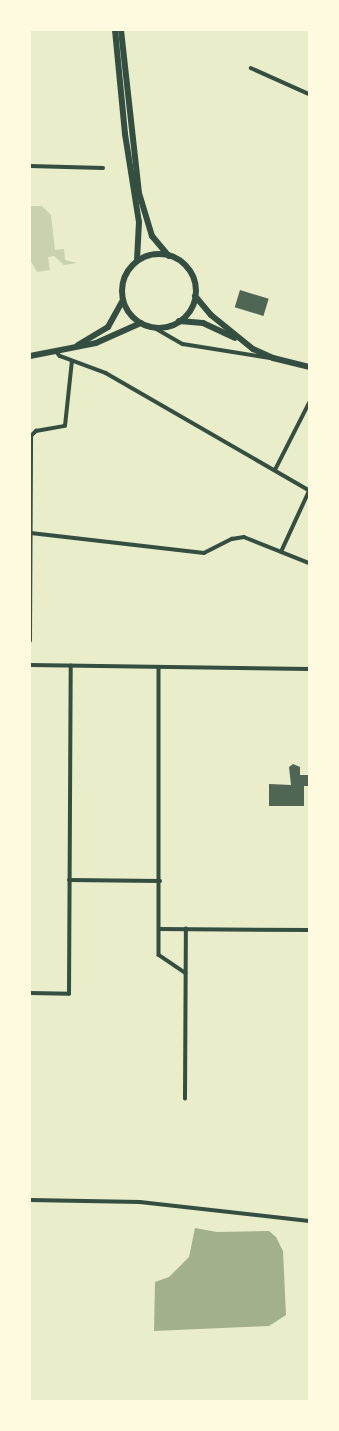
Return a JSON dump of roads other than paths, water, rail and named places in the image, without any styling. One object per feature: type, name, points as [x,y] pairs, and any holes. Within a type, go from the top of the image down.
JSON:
[{"type":"main road","points":[[74,347],[108,327],[123,300],[124,280],[137,261],[139,230],[125,134],[115,30]]},
{"type":"main road","points":[[121,30],[139,193],[152,236],[169,256],[188,269],[194,284],[195,296],[190,310],[179,321]]},
{"type":"main road","points":[[137,261],[153,255],[169,256]]},
{"type":"main road","points":[[195,296],[206,310],[243,342]]},
{"type":"main road","points":[[123,300],[128,311],[141,323],[155,328],[179,321],[203,323],[273,358],[309,366]]},
{"type":"main road","points":[[30,356],[96,343],[141,323]]},
{"type":"street","points":[[251,68],[309,94]]},
{"type":"street","points":[[30,166],[103,168]]},
{"type":"street","points":[[155,328],[179,342],[255,358],[273,358]]},
{"type":"street","points":[[56,351],[72,361],[106,373],[309,490],[281,552]]},
{"type":"street","points":[[30,642],[32,432],[65,426],[72,361]]},
{"type":"street","points":[[275,470],[309,403]]},
{"type":"street","points":[[31,533],[204,553],[232,539],[244,537],[309,563]]},
{"type":"street","points":[[30,665],[309,669]]},
{"type":"street","points":[[30,993],[69,994],[71,666]]},
{"type":"street","points":[[159,668],[159,955],[186,973]]},
{"type":"street","points":[[69,880],[160,881]]},
{"type":"street","points":[[159,929],[309,930]]},
{"type":"street","points":[[185,1099],[186,929]]},
{"type":"street","points":[[30,1200],[140,1202],[309,1221]]}]
